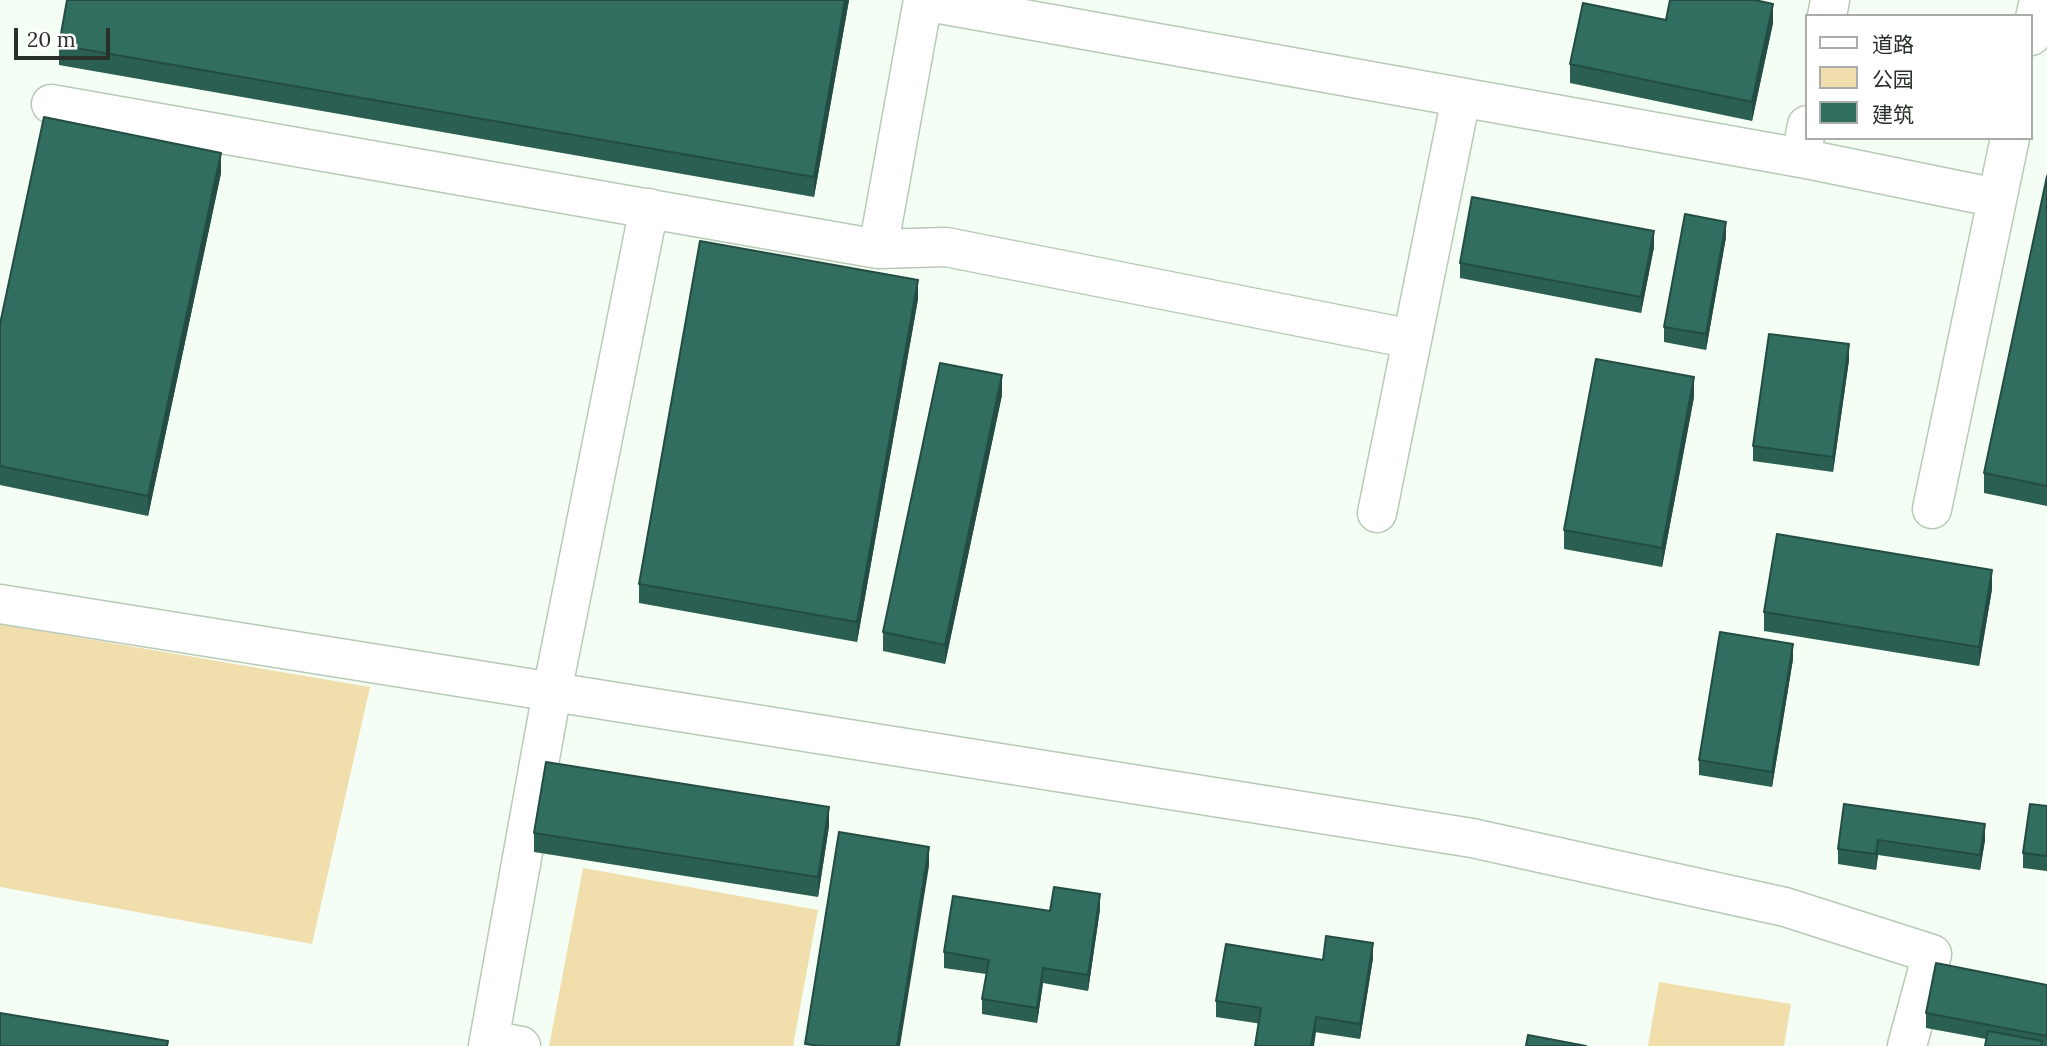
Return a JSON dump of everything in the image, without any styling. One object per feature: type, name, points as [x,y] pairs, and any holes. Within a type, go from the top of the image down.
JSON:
[{"type":"lane","points":[[2033,27],[2039,0]]},
{"type":"lane","points":[[878,249],[923,1],[1461,98],[1804,142],[1997,198]]},
{"type":"lane","points":[[1377,513],[1461,98]]},
{"type":"lane","points":[[51,104],[878,249],[946,247],[1412,340]]},
{"type":"lane","points":[[1932,509],[2010,140]]},
{"type":"lane","points":[[499,1044],[552,692],[649,208]]},
{"type":"lane","points":[[0,604],[1472,838],[1785,907],[1932,954],[1908,1046]]},
{"type":"green space","points":[[0,624],[370,687],[312,944],[0,887]]},
{"type":"green space","points":[[583,868],[818,910],[793,1046],[549,1046]]},
{"type":"green space","points":[[1659,982],[1791,1004],[1784,1046],[1648,1046]]},
{"type":"building","points":[[67,0],[845,0],[814,177],[59,45]]},
{"type":"building","points":[[1670,0],[1755,0],[1773,4],[1752,102],[1570,64],[1583,3],[1666,20]]},
{"type":"building","points":[[44,117],[221,153],[148,496],[0,466],[0,324]]},
{"type":"building","points":[[2047,176],[2047,486],[1984,473]]},
{"type":"building","points":[[1472,197],[1654,231],[1641,297],[1460,263]]},
{"type":"building","points":[[1685,214],[1726,222],[1706,334],[1664,327]]},
{"type":"building","points":[[700,241],[918,280],[857,622],[639,584]]},
{"type":"building","points":[[1769,334],[1849,344],[1833,457],[1753,446]]},
{"type":"building","points":[[1596,359],[1694,377],[1662,548],[1564,530]]},
{"type":"building","points":[[940,363],[1002,375],[945,645],[883,632]]},
{"type":"building","points":[[1777,534],[1992,570],[1979,647],[1764,612]]},
{"type":"building","points":[[1720,632],[1793,644],[1772,772],[1699,760]]},
{"type":"building","points":[[546,762],[829,807],[818,877],[534,833]]},
{"type":"building","points":[[1844,804],[1985,824],[1980,855],[1878,840],[1876,854],[1838,849]]},
{"type":"building","points":[[2030,804],[2047,806],[2047,856],[2023,853]]},
{"type":"building","points":[[839,832],[929,847],[897,1046],[805,1044]]},
{"type":"building","points":[[1054,887],[1100,894],[1088,975],[1043,968],[1037,1008],[982,999],[989,960],[944,952],[953,896],[1050,911]]},
{"type":"building","points":[[1326,936],[1373,943],[1360,1024],[1316,1017],[1311,1046],[1255,1046],[1261,1008],[1216,1001],[1226,944],[1323,960]]},
{"type":"building","points":[[1936,963],[2047,985],[2047,1036],[1926,1013]]},
{"type":"building","points":[[0,1013],[168,1041],[167,1046],[0,1046]]},
{"type":"building","points":[[1988,1031],[2042,1041],[2041,1046],[1985,1046]]},
{"type":"building","points":[[1528,1035],[1586,1046],[1526,1046]]}]
